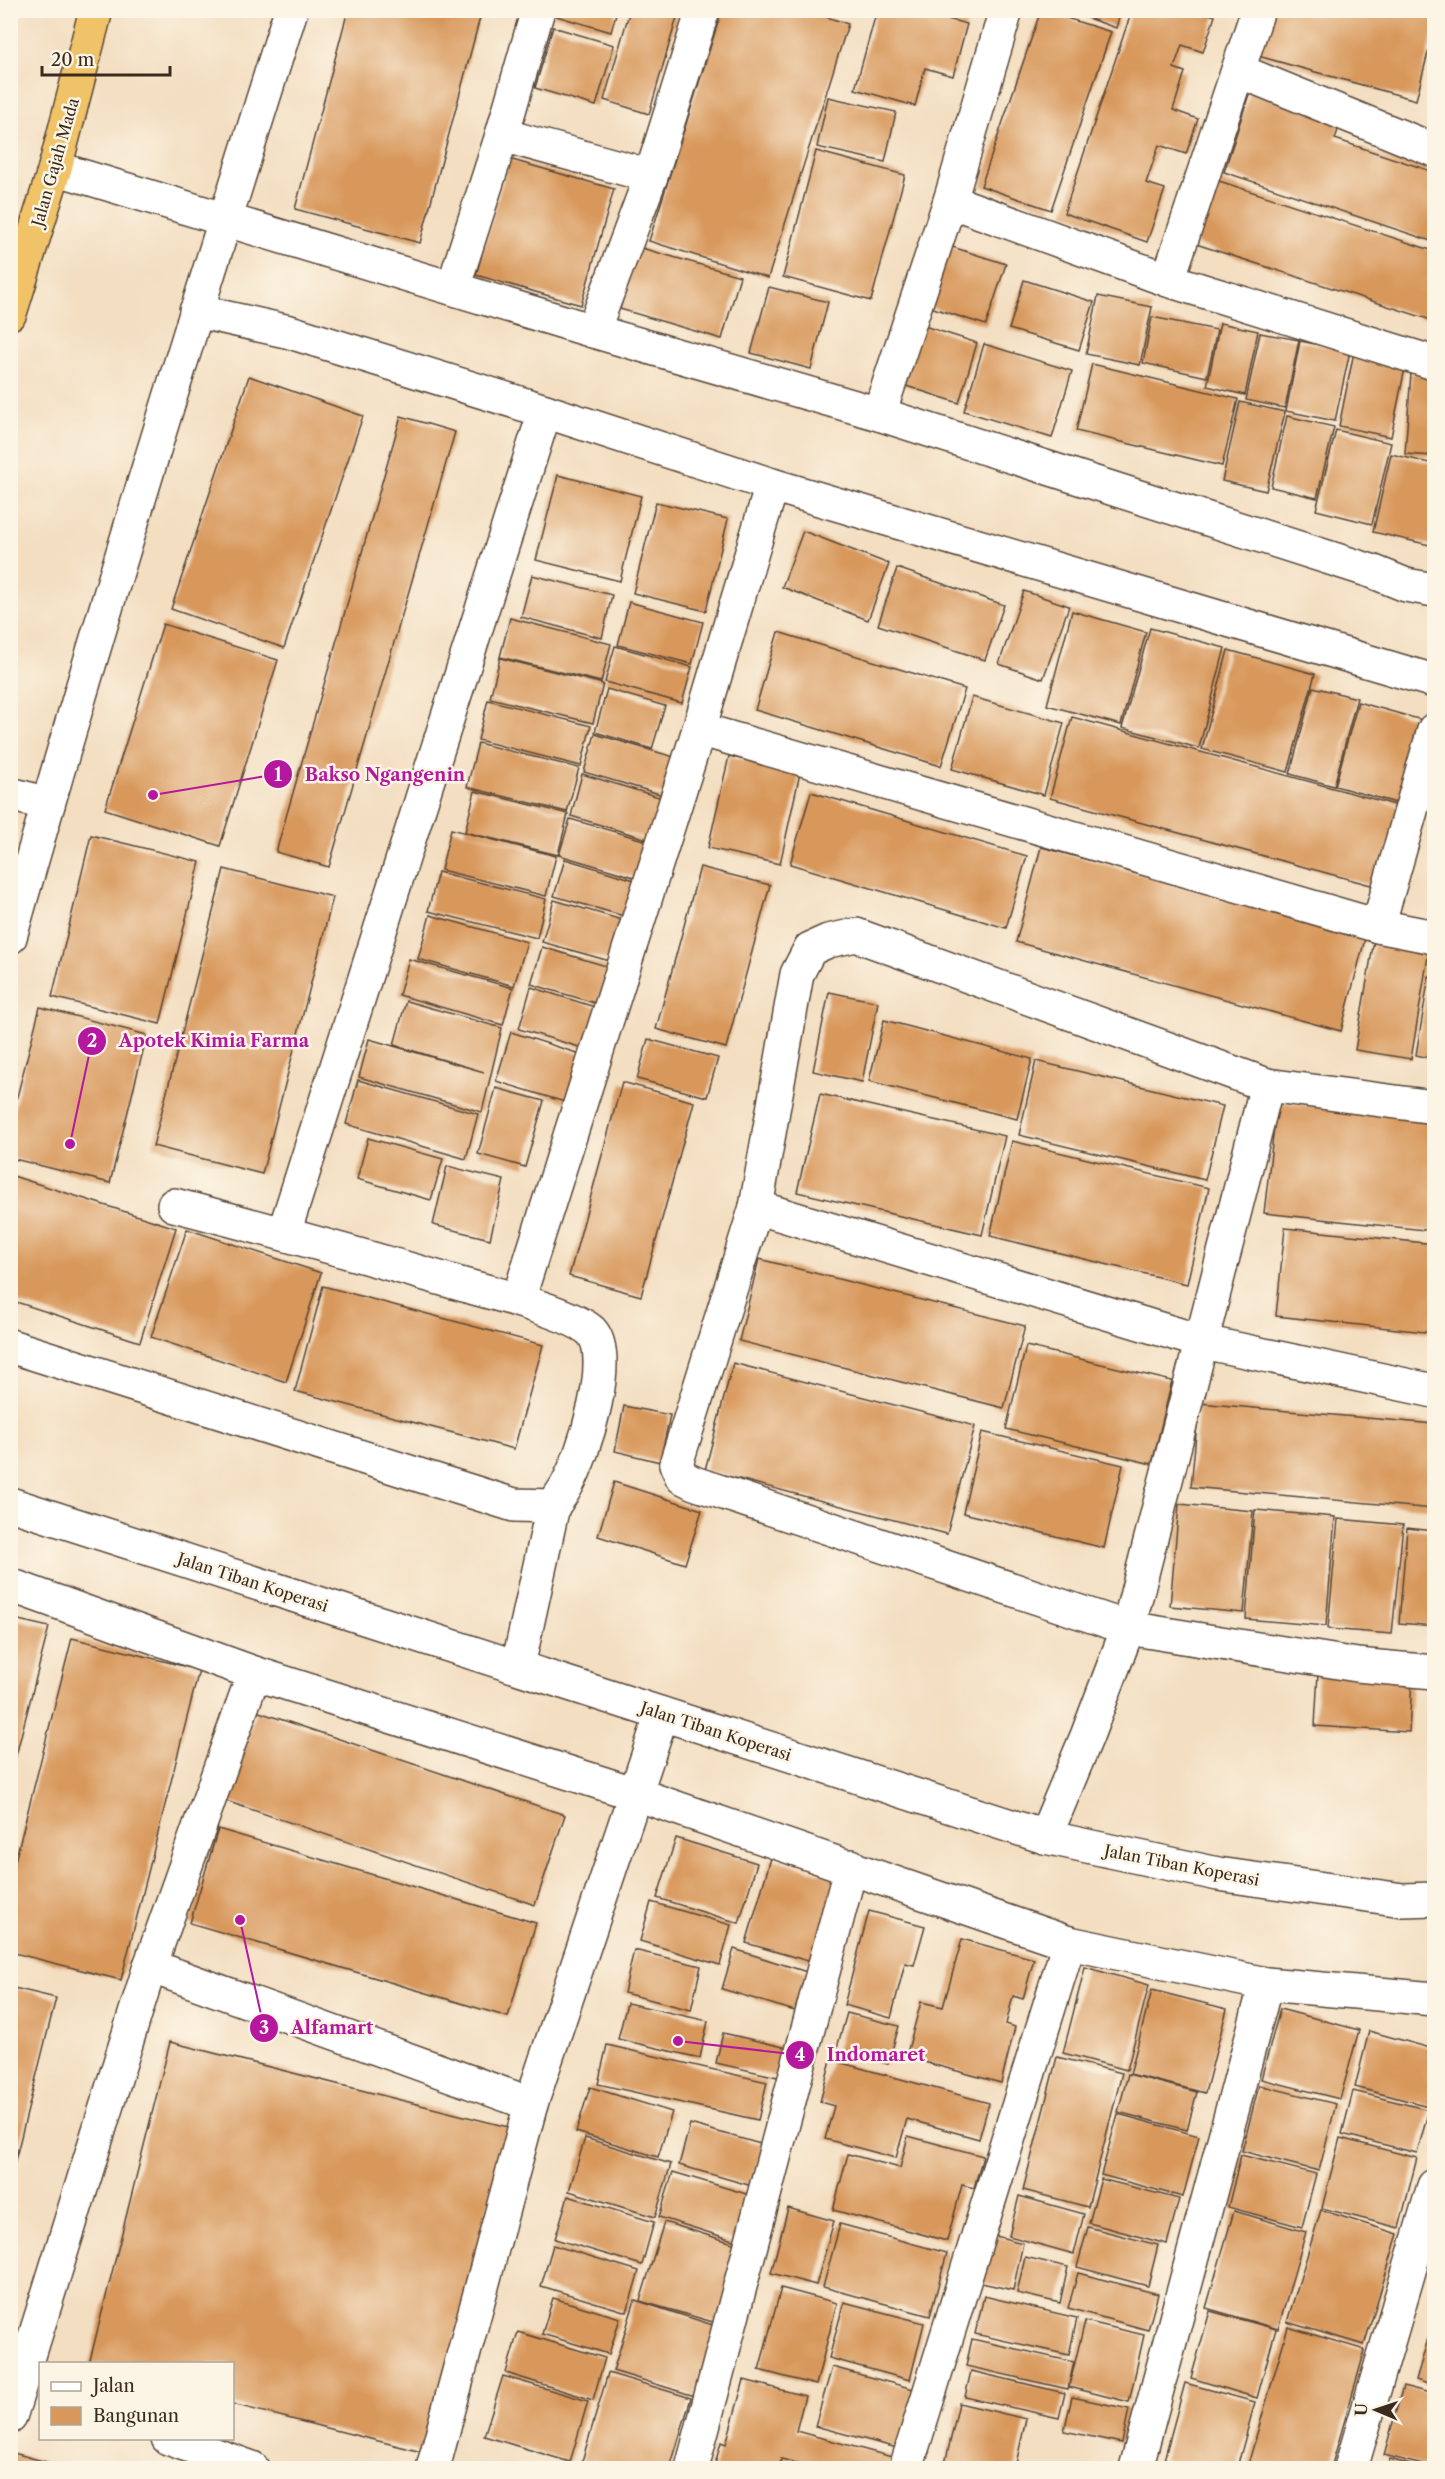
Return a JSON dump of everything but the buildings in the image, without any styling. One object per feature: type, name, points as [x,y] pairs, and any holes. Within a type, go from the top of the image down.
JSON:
[{"type":"highway","name":"Jalan Gajah Mada","points":[[10,313],[55,168],[96,10]]},
{"type":"street","points":[[10,937],[196,311],[291,10]]},
{"type":"street","points":[[453,288],[502,135],[538,10]]},
{"type":"street","points":[[593,331],[651,176],[703,10]]},
{"type":"street","points":[[879,414],[950,201],[1006,10]]},
{"type":"street","points":[[1168,280],[1258,10]]},
{"type":"street","points":[[1239,71],[1434,150]]},
{"type":"street","points":[[502,135],[651,176]]},
{"type":"street","points":[[55,168],[593,331],[879,414],[1407,585],[1434,590]]},
{"type":"street","points":[[950,201],[1168,280],[1434,363]]},
{"type":"street","points":[[196,311],[290,332],[545,411],[772,485],[1434,681]]},
{"type":"street","points":[[284,1233],[545,411]]},
{"type":"street","points":[[518,1300],[699,729],[772,485]]},
{"type":"street","points":[[699,729],[1378,926],[1434,937]]},
{"type":"street","points":[[1378,926],[1434,730]]},
{"type":"street","points":[[10,794],[48,804]]},
{"type":"street","points":[[1434,1107],[1267,1085],[856,935],[828,941],[810,950],[797,974],[756,1207],[676,1464],[682,1477],[694,1483],[1128,1628],[1358,1665],[1434,1672]]},
{"type":"street","points":[[1045,1836],[1087,1736],[1128,1628],[1267,1085]]},
{"type":"street","points":[[174,1205],[284,1233],[518,1300],[591,1332],[597,1346],[601,1373],[590,1426],[569,1482],[554,1506],[518,1666]]},
{"type":"street","points":[[756,1207],[1203,1342],[1434,1391]]},
{"type":"street","points":[[10,1347],[514,1505],[554,1506]]},
{"type":"street","name":"Jalan Tiban Koperasi","points":[[10,1504],[1045,1836],[1218,1874],[1403,1900],[1434,1899]]},
{"type":"street","points":[[10,1585],[254,1673],[636,1794],[851,1866],[1069,1943],[1266,1984],[1434,1999]]},
{"type":"street","points":[[10,2417],[24,2386],[150,1966],[254,1673]]},
{"type":"street","points":[[435,2468],[531,2104],[662,1714]]},
{"type":"street","points":[[692,2469],[851,1866]]},
{"type":"street","points":[[906,2469],[1069,1943]]},
{"type":"street","points":[[150,1966],[531,2104]]},
{"type":"street","points":[[1136,2469],[1266,1984]]},
{"type":"street","points":[[1351,2469],[1434,2186]]},
{"type":"street","points":[[171,2440],[252,2469]]},
{"type":"place","name":"Bakso Ngangenin","points":[[153,795]]},
{"type":"place","name":"Apotek Kimia Farma","points":[[70,1144]]},
{"type":"place","name":"Alfamart","points":[[240,1920]]},
{"type":"place","name":"Indomaret","points":[[678,2041]]}]
